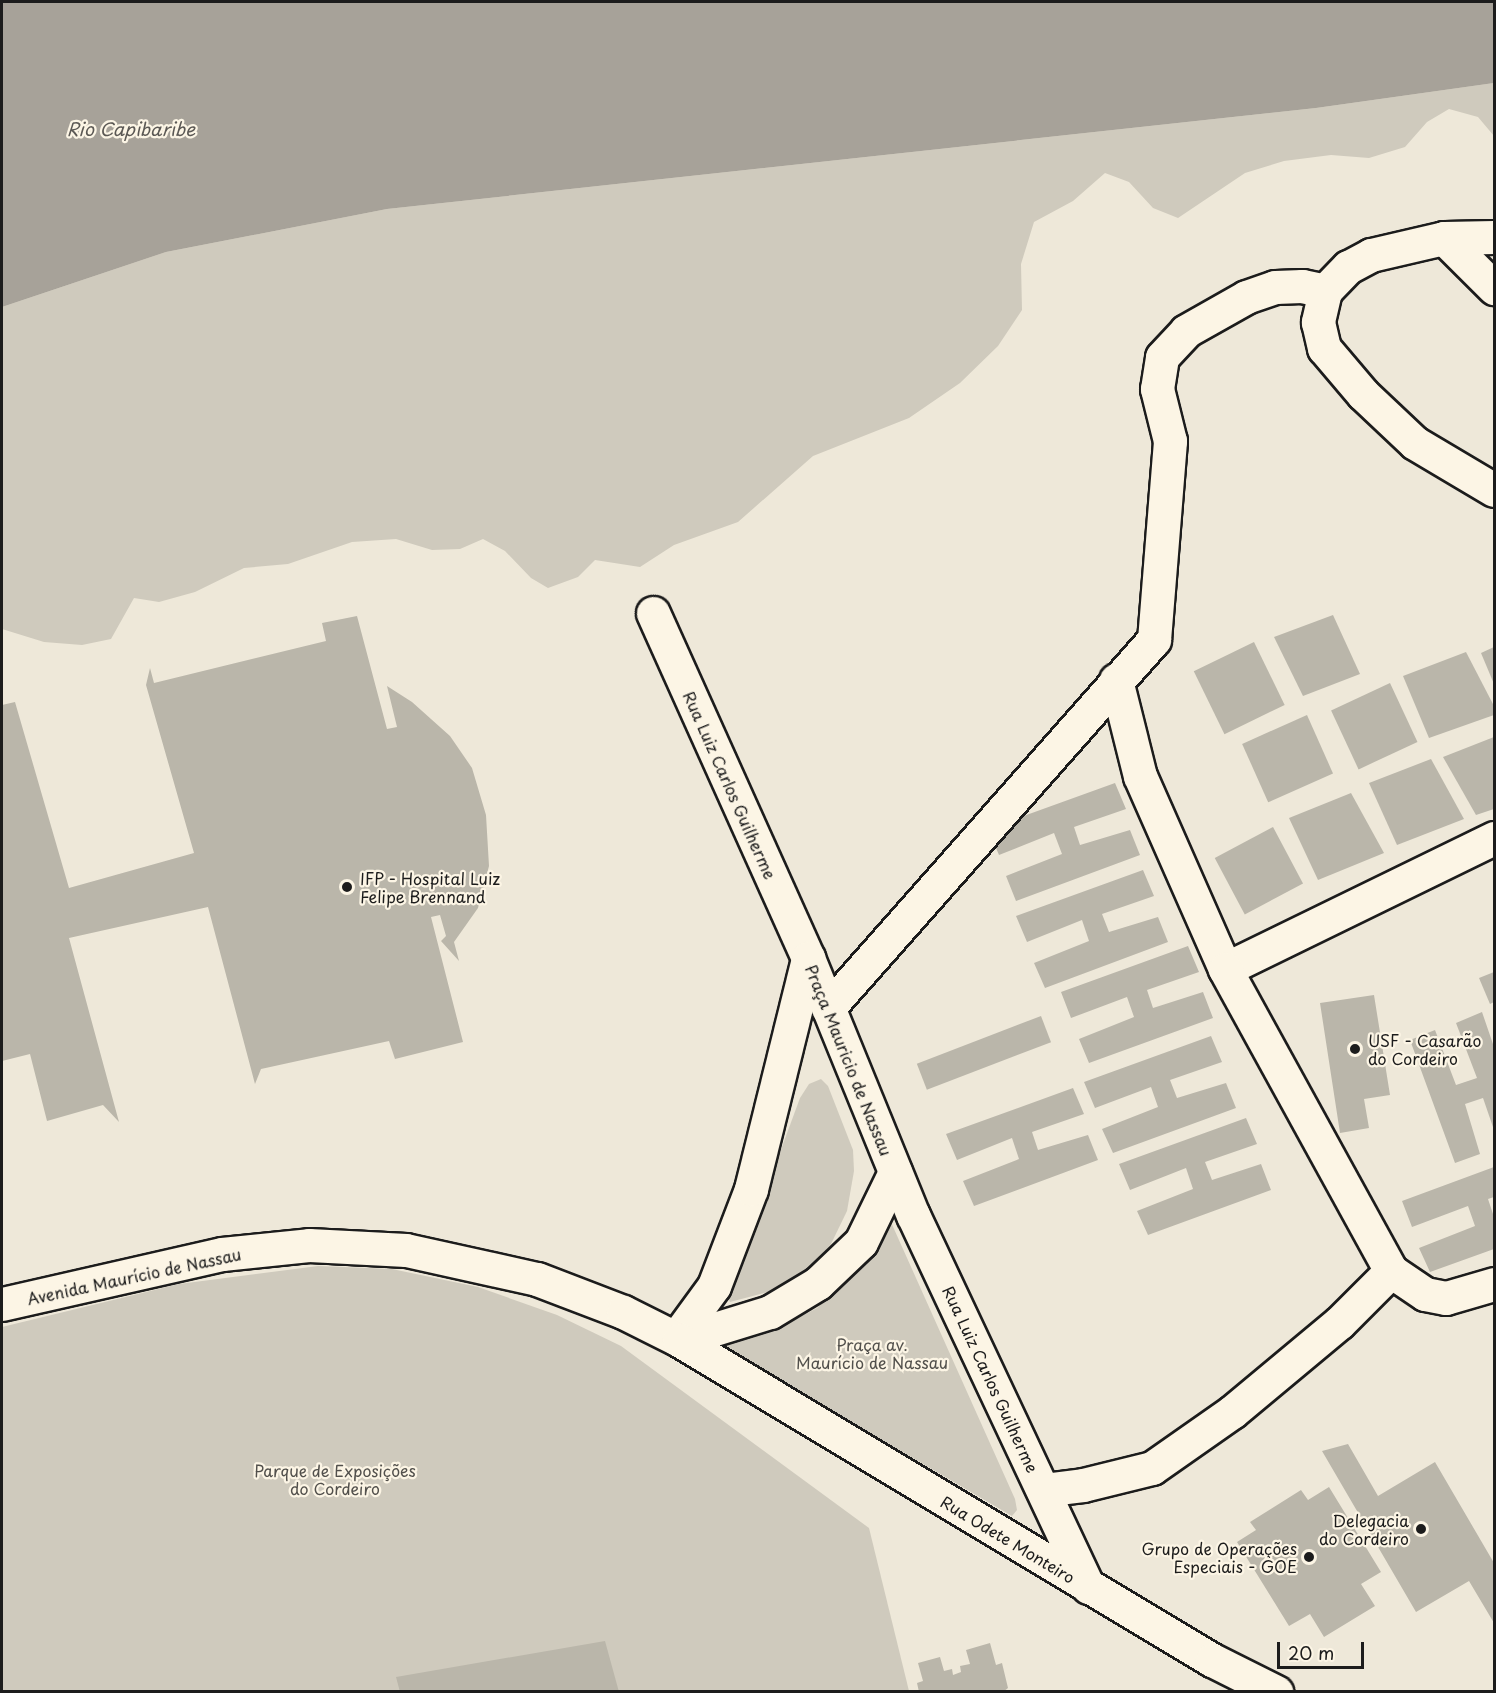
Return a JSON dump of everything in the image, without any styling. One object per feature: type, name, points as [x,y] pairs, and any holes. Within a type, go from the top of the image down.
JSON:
[{"type":"street","points":[[1494,237],[1444,238],[1371,255],[1348,267],[1326,291],[1318,322],[1324,348],[1356,386],[1415,443],[1494,490]]},
{"type":"street","points":[[1444,238],[1494,288]]},
{"type":"street","points":[[828,1008],[1116,680],[1154,640],[1170,441],[1157,389],[1162,357],[1186,331],[1246,297],[1275,288],[1302,286],[1326,291]]},
{"type":"street","name":"Rua Luiz Carlos Guilherme","points":[[653,613],[808,958]]},
{"type":"street","points":[[1116,680],[1140,776],[1225,969],[1391,1271],[1425,1294],[1446,1298],[1494,1284]]},
{"type":"street","points":[[1225,969],[1494,838]]},
{"type":"street","name":"Praça Mauricio de Nassau","points":[[678,1339],[770,1312],[818,1284],[861,1242],[895,1172],[808,958]]},
{"type":"street","name":"Praça Mauricio de Nassau","points":[[678,1339],[714,1286],[751,1189],[808,958]]},
{"type":"street","name":"Rua Luiz Carlos Guilherme","points":[[895,1172],[1088,1587]]},
{"type":"street","name":"Avenida Maurício de Nassau","points":[[2,1304],[222,1254],[309,1245],[406,1250],[537,1279],[678,1339],[745,1379]]},
{"type":"street","points":[[1043,1490],[1083,1485],[1152,1468],[1232,1412],[1339,1323],[1391,1271]]},
{"type":"street","name":"Rua Odete Monteiro","points":[[745,1379],[1088,1587],[1212,1660],[1276,1692]]},
{"type":"green space","points":[[1494,83],[1494,136],[1478,117],[1449,109],[1427,122],[1405,147],[1369,158],[1331,155],[1284,161],[1245,173],[1178,218],[1153,208],[1129,182],[1105,173],[1073,201],[1034,222],[1021,264],[1022,310],[998,346],[960,383],[909,418],[813,456],[738,522],[674,545],[640,567],[595,560],[578,577],[548,588],[531,578],[505,551],[483,539],[460,549],[432,550],[396,539],[352,542],[288,564],[244,568],[195,592],[159,602],[134,598],[111,639],[82,645],[44,642],[2,629],[2,307],[166,252],[387,209],[1316,108]]},
{"type":"green space","name":"Praça av. Maurício de Nassau","points":[[821,1079],[828,1086],[853,1150],[854,1171],[847,1211],[831,1244],[808,1271],[775,1290],[730,1302],[727,1296],[800,1098],[809,1084]]},
{"type":"green space","name":"Praça av. Maurício de Nassau","points":[[890,1220],[1015,1499],[1017,1510],[1012,1516],[719,1345],[720,1341],[783,1326],[817,1308],[849,1277]]},
{"type":"green space","name":"Parque de Exposições do Cordeiro","points":[[318,1266],[392,1269],[478,1287],[557,1315],[621,1346],[869,1528],[909,1691],[2,1691],[2,1327],[179,1284]]},
{"type":"water","name":"Rio Capibaribe","points":[[2,2],[1494,2],[1494,83],[1316,108],[387,209],[166,252],[2,307]]},
{"type":"building","points":[[1333,615],[1360,674],[1303,696],[1274,637]]},
{"type":"building","points":[[357,616],[387,729],[397,727],[387,686],[412,702],[450,736],[472,768],[486,815],[489,866],[478,908],[454,942],[459,961],[441,941],[446,936],[440,915],[431,917],[463,1042],[395,1059],[389,1041],[261,1069],[255,1084],[208,907],[69,938],[119,1122],[103,1105],[47,1121],[30,1054],[2,1061],[2,705],[15,702],[69,888],[194,853],[146,685],[150,668],[154,683],[326,641],[322,623]]},
{"type":"building","points":[[1254,642],[1285,705],[1224,734],[1194,671]]},
{"type":"building","points":[[1494,647],[1494,684],[1481,653]]},
{"type":"building","points":[[1466,652],[1494,706],[1494,715],[1429,738],[1403,676]]},
{"type":"building","points":[[1390,683],[1417,742],[1359,769],[1331,710]]},
{"type":"building","points":[[1307,715],[1333,773],[1268,802],[1242,744]]},
{"type":"building","points":[[1494,737],[1494,809],[1476,815],[1443,757]]},
{"type":"building","points":[[1431,759],[1464,819],[1397,845],[1369,783]]},
{"type":"building","points":[[1115,783],[1126,809],[1074,827],[1080,845],[1130,830],[1140,855],[1016,901],[1006,876],[1062,854],[1054,833],[999,855],[988,829]]},
{"type":"building","points":[[1351,793],[1384,853],[1318,880],[1289,818]]},
{"type":"building","points":[[1273,827],[1303,884],[1245,914],[1215,858]]},
{"type":"building","points":[[1143,870],[1154,896],[1102,914],[1109,932],[1158,917],[1168,942],[1045,988],[1034,963],[1089,941],[1082,920],[1027,942],[1016,916]]},
{"type":"building","points":[[1188,946],[1199,972],[1147,990],[1153,1008],[1203,992],[1213,1018],[1089,1063],[1079,1039],[1134,1017],[1127,997],[1071,1018],[1061,992]]},
{"type":"building","points":[[1494,972],[1494,1002],[1490,1004],[1479,978]]},
{"type":"building","name":"USF - Casarão do Cordeiro","points":[[1374,995],[1390,1095],[1364,1099],[1369,1128],[1340,1133],[1320,1003]]},
{"type":"building","points":[[1482,1012],[1494,1047],[1494,1130],[1483,1098],[1465,1104],[1480,1154],[1455,1163],[1410,1040],[1435,1030],[1456,1085],[1477,1078],[1456,1023]]},
{"type":"building","points":[[1041,1016],[1051,1042],[927,1090],[917,1064]]},
{"type":"building","points":[[1211,1036],[1222,1062],[1170,1080],[1177,1098],[1226,1083],[1236,1108],[1113,1153],[1102,1129],[1158,1107],[1151,1087],[1095,1108],[1084,1082]]},
{"type":"building","points":[[1073,1088],[1084,1114],[1032,1132],[1038,1150],[1088,1135],[1098,1160],[974,1206],[963,1181],[1019,1159],[1012,1138],[957,1160],[946,1134]]},
{"type":"building","points":[[1246,1118],[1257,1144],[1205,1162],[1212,1180],[1261,1164],[1271,1190],[1148,1235],[1137,1211],[1193,1189],[1186,1168],[1130,1190],[1119,1164]]},
{"type":"building","points":[[1494,1167],[1494,1197],[1488,1199],[1494,1217],[1494,1249],[1430,1272],[1419,1248],[1475,1226],[1468,1206],[1412,1227],[1402,1201]]},
{"type":"building","name":"Delegacia do Cordeiro","points":[[1348,1444],[1378,1496],[1435,1462],[1494,1563],[1494,1623],[1469,1581],[1416,1612],[1322,1451]]},
{"type":"building","name":"Grupo de Operações Especiais - GOE","points":[[1329,1487],[1381,1572],[1361,1584],[1375,1606],[1324,1637],[1310,1614],[1289,1626],[1237,1542],[1256,1530],[1250,1522],[1301,1490],[1308,1500]]},
{"type":"building","points":[[605,1641],[619,1692],[400,1692],[396,1677]]},
{"type":"building","points":[[990,1643],[996,1665],[1002,1663],[1008,1688],[1003,1692],[919,1692],[917,1683],[923,1681],[918,1663],[940,1657],[944,1671],[952,1669],[953,1675],[961,1672],[960,1666],[970,1664],[966,1650]]},
{"type":"place","name":"IFP - Hospital Luiz Felipe Brennand","points":[[347,887]]},
{"type":"place","name":"USF - Casarão do Cordeiro","points":[[1355,1049]]},
{"type":"place","name":"Delegacia do Cordeiro","points":[[1421,1529]]},
{"type":"place","name":"Grupo de Operações Especiais - GOE","points":[[1309,1557]]}]
